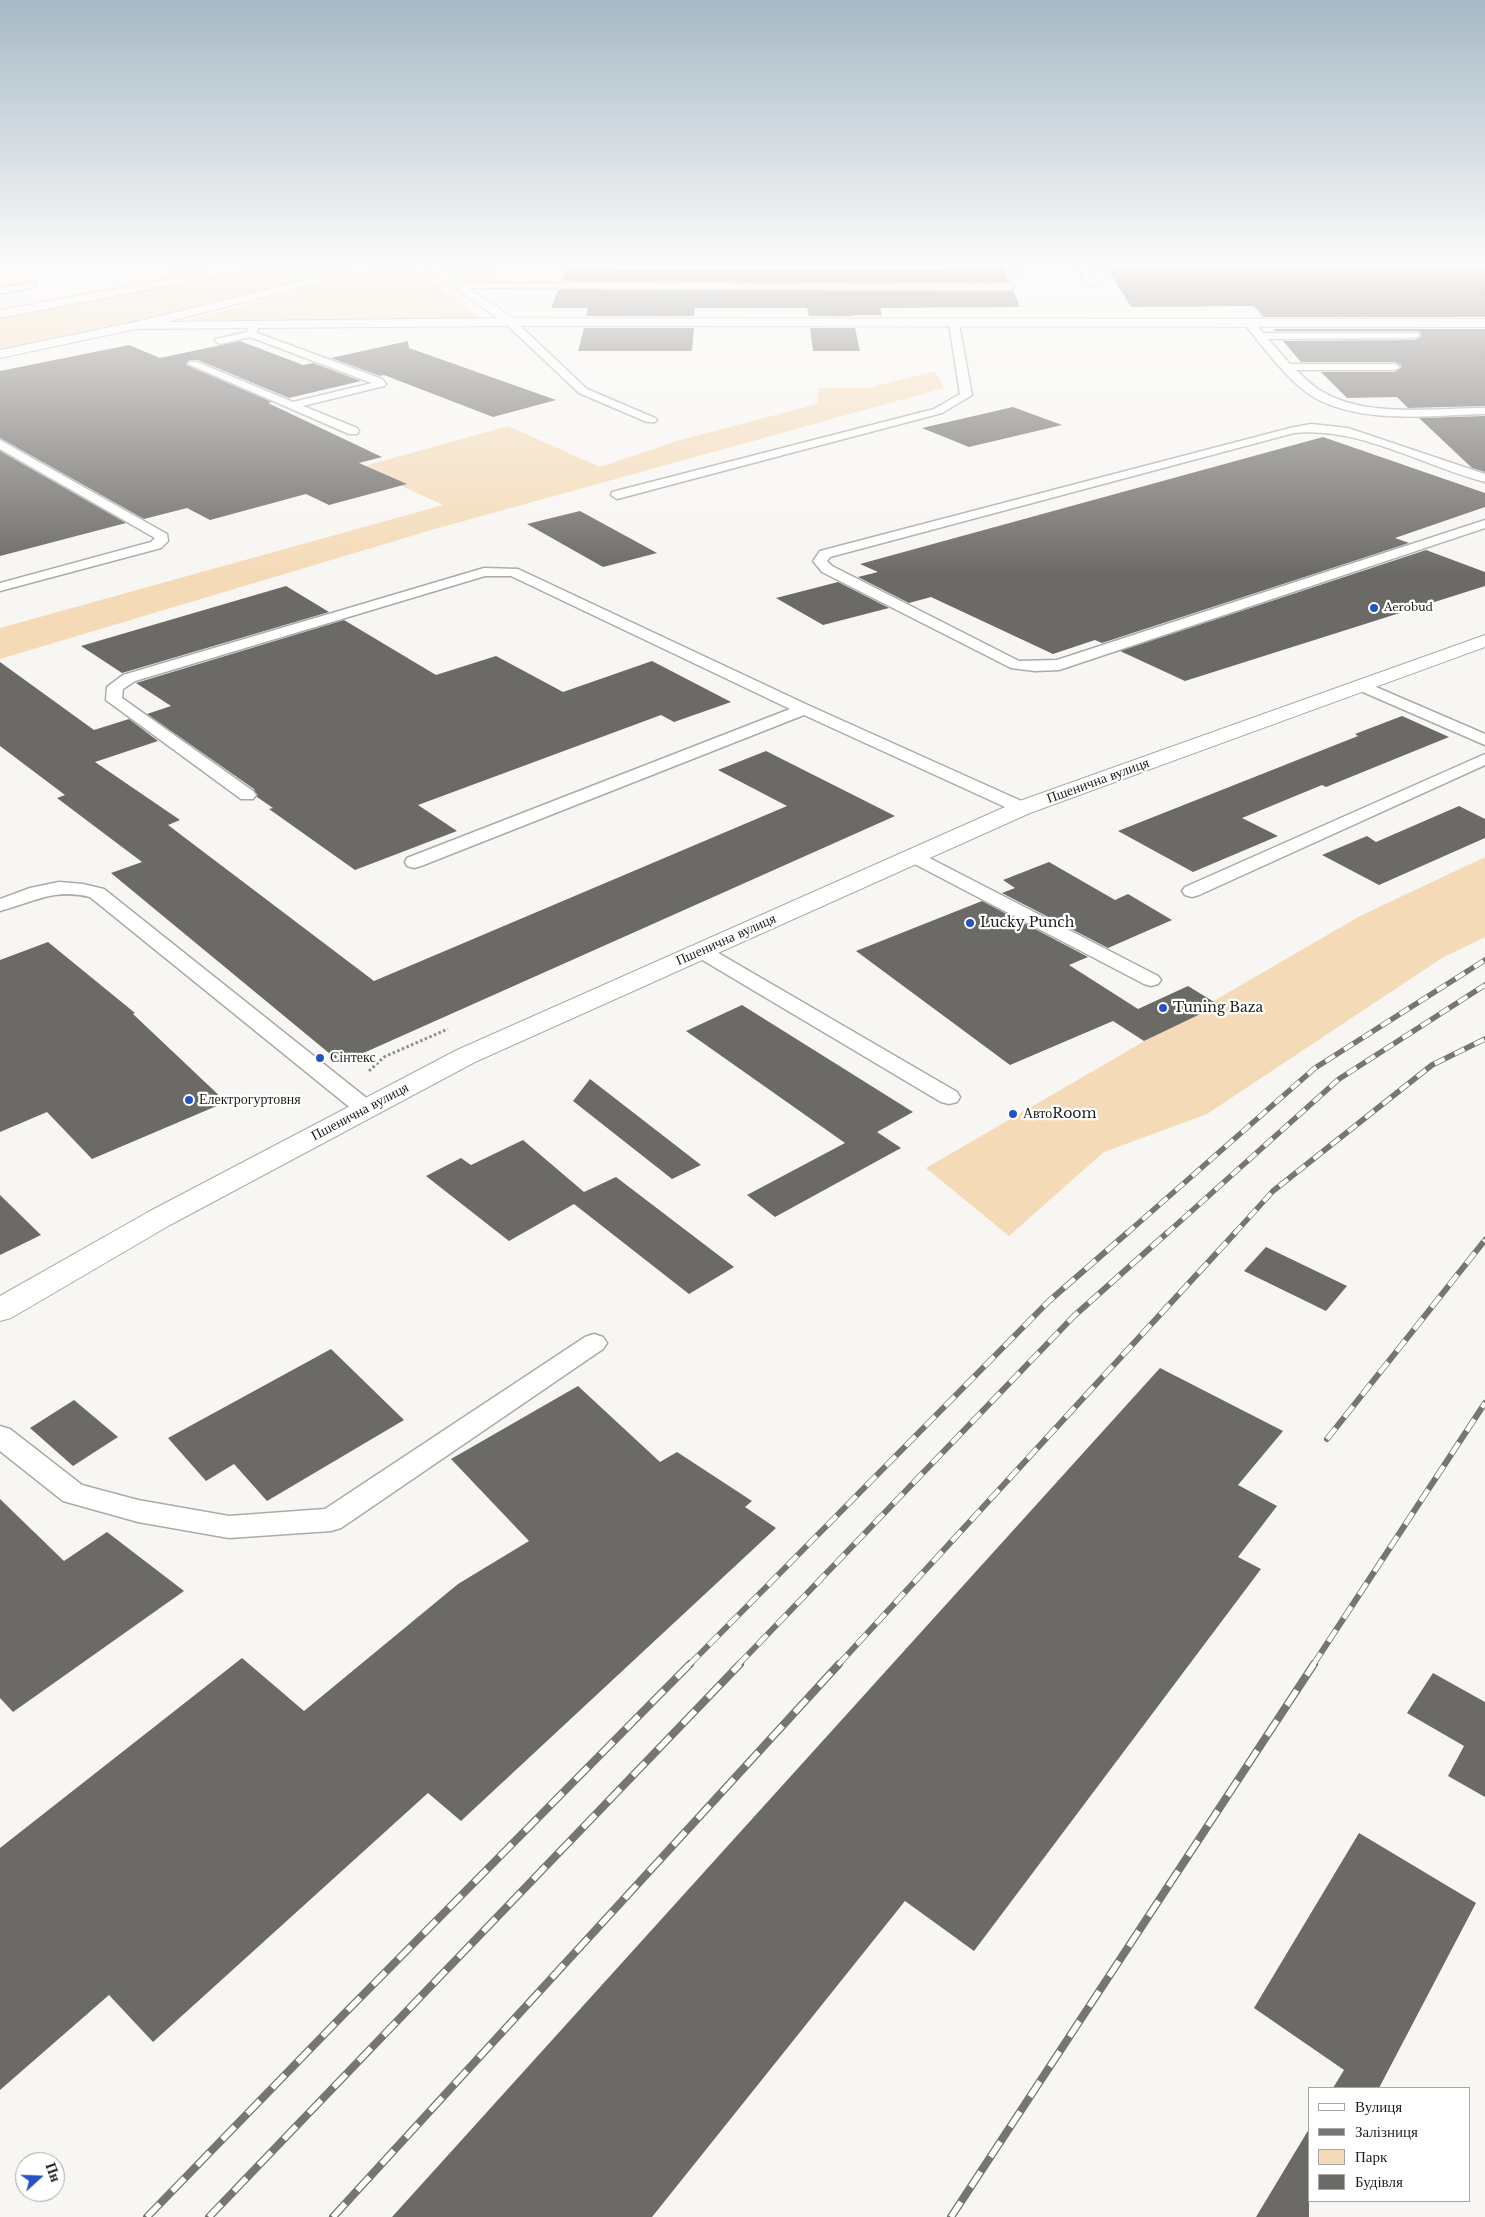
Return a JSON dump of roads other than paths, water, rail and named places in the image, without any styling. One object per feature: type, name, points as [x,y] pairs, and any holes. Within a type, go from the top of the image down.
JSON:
[{"type":"main road","name":"Пшенична вулиця","points":[[0,1310],[160,1218],[466,1056],[1022,808],[1485,641]]},
{"type":"lane","points":[[202,367],[353,431]]},
{"type":"lane","points":[[294,405],[380,384],[378,380],[347,367]]},
{"type":"lane","points":[[559,367],[584,391],[651,420]]},
{"type":"lane","points":[[617,495],[938,411],[966,395],[961,367]]},
{"type":"lane","points":[[1289,367],[1302,383],[1318,394],[1332,401],[1357,408],[1409,411],[1485,411]]},
{"type":"lane","points":[[1485,478],[1344,432],[1311,428],[1294,430],[826,554],[820,561],[827,569],[1016,665],[1059,665],[1485,524]]},
{"type":"lane","points":[[0,444],[162,537],[162,541],[156,545],[0,587]]},
{"type":"lane","points":[[247,795],[114,700],[115,687],[129,678],[484,572],[513,572],[804,709],[1022,808]]},
{"type":"lane","points":[[1362,686],[1485,740]]},
{"type":"lane","points":[[414,862],[804,709]]},
{"type":"lane","points":[[1192,891],[1485,759]]},
{"type":"lane","points":[[914,856],[1151,980]]},
{"type":"lane","points":[[0,905],[55,886],[77,886],[97,893],[366,1109]]},
{"type":"lane","points":[[701,951],[949,1097]]},
{"type":"lane","points":[[0,1436],[73,1493],[138,1511],[229,1527],[332,1520],[594,1343]]},
{"type":"railway","points":[[1126,1234],[1315,1068],[1485,960]]},
{"type":"railway","points":[[1166,1234],[1339,1079],[1485,985]]},
{"type":"railway","points":[[1234,1234],[1273,1191],[1432,1065],[1485,1039]]},
{"type":"railway","points":[[689,1665],[1049,1301],[1127,1233]]},
{"type":"railway","points":[[738,1665],[1074,1316],[1167,1233]]},
{"type":"railway","points":[[838,1665],[1235,1233]]},
{"type":"railway","points":[[1327,1439],[1485,1240]]},
{"type":"railway","points":[[1313,1665],[1485,1403]]},
{"type":"railway","points":[[147,2217],[345,2013],[690,1664]]},
{"type":"railway","points":[[209,2217],[740,1664]]},
{"type":"railway","points":[[333,2217],[839,1664]]},
{"type":"railway","points":[[951,2217],[1314,1664]]},
{"type":"place","name":"Aerobud","points":[[1374,608]]},
{"type":"place","name":"Lucky Punch","points":[[970,923]]},
{"type":"place","name":"Tuning Baza","points":[[1163,1008]]},
{"type":"place","name":"Сінтекс","points":[[320,1058]]},
{"type":"place","name":"Електрогуртовня","points":[[189,1100]]},
{"type":"place","name":"АвтоRoom","points":[[1013,1114]]}]
